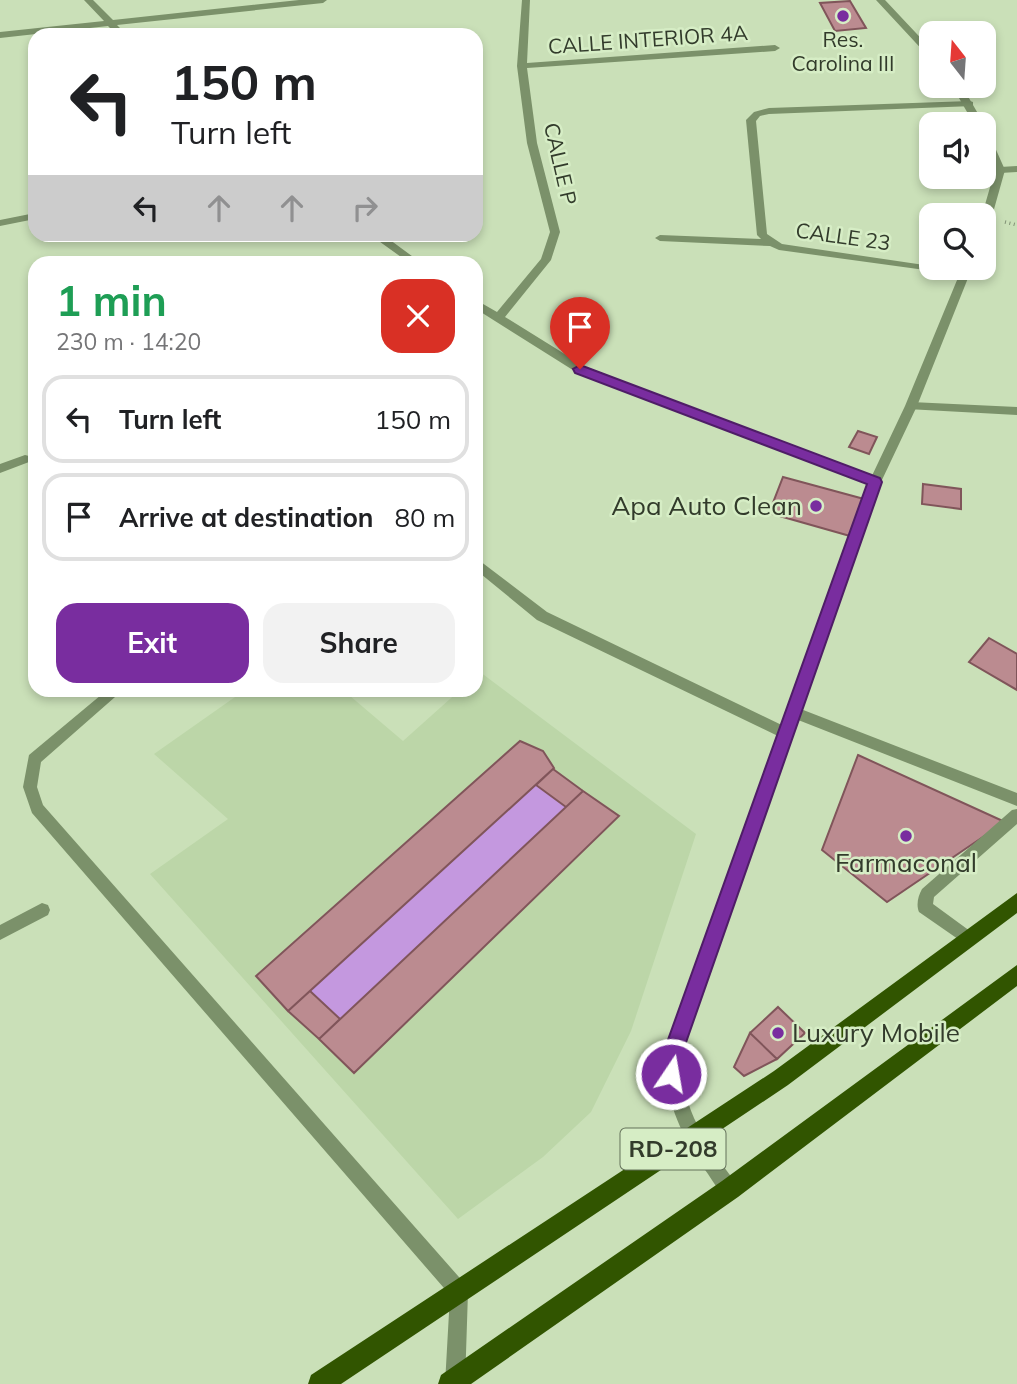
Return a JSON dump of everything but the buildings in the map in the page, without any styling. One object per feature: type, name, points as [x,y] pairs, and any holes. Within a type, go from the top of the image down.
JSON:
[{"type":"main road","name":"RD-208","points":[[320,1384],[781,1078],[1017,902]]},
{"type":"main road","name":"RD-208","points":[[454,1383],[730,1189],[1017,974]]},
{"type":"street","points":[[88,0],[114,28]]},
{"type":"street","points":[[67,28],[323,0]]},
{"type":"street","name":"CALLE P","points":[[498,319],[547,260],[555,232],[532,143],[522,66],[526,0]]},
{"type":"street","points":[[880,0],[919,41]]},
{"type":"street","points":[[0,36],[28,33]]},
{"type":"street","name":"CALLE INTERIOR 4A","points":[[522,66],[775,48]]},
{"type":"street","points":[[966,98],[974,112]]},
{"type":"street","name":"CALLE 23","points":[[919,265],[779,247],[768,243],[762,235],[751,120],[757,114],[769,111],[970,104]]},
{"type":"street","points":[[991,203],[1000,170],[996,161]]},
{"type":"street","points":[[1000,170],[1017,169]]},
{"type":"street","points":[[0,223],[28,217]]},
{"type":"street","points":[[660,238],[768,243]]},
{"type":"street","points":[[386,242],[406,256]]},
{"type":"street","points":[[730,1189],[691,1138],[671,1074],[674,1051],[875,482],[911,406],[962,280]]},
{"type":"street","points":[[483,309],[580,369],[875,482]]},
{"type":"street","points":[[911,406],[1017,411]]},
{"type":"street","points":[[0,469],[25,459]]},
{"type":"street","points":[[483,568],[542,615],[785,733]]},
{"type":"street","points":[[109,697],[34,759],[30,787],[37,808],[458,1292],[454,1383]]},
{"type":"street","points":[[793,712],[1017,800]]},
{"type":"street","points":[[968,939],[925,907],[927,894],[1017,814]]},
{"type":"street","points":[[0,933],[42,910]]},
{"type":"shaded area","points":[[483,674],[696,834],[631,1031],[591,1112],[543,1157],[458,1219],[150,874],[228,819],[154,754],[235,697],[351,697],[403,741],[452,697],[483,697]]},
{"type":"shaded area","points":[[536,785],[566,807],[340,1019],[310,991]]},
{"type":"place","name":"Res. Carolina III","points":[[843,16]]},
{"type":"place","name":"Apa Auto Clean","points":[[816,506]]},
{"type":"place","name":"Farmaconal","points":[[906,836]]},
{"type":"place","name":"Luxury Mobile","points":[[778,1033]]},
{"type":"route","points":[[580,369],[875,482],[674,1051],[671,1074]]}]
